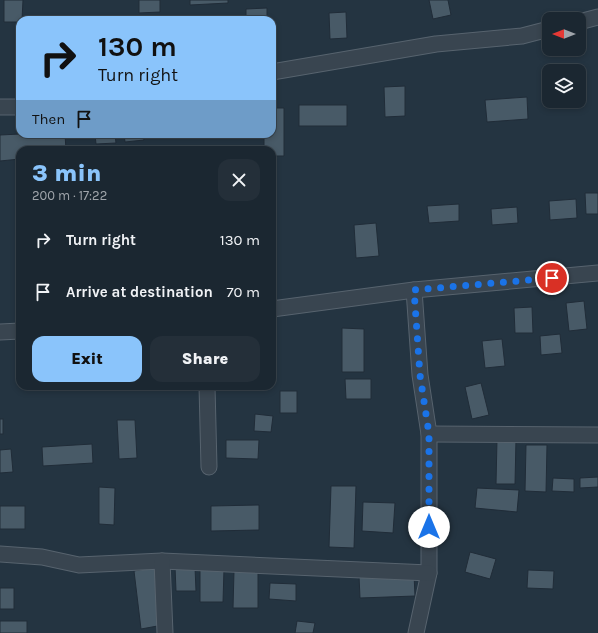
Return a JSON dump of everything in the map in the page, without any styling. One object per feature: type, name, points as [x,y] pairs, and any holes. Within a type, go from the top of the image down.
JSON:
[{"type":"street","points":[[586,20],[598,17]]},
{"type":"street","points":[[276,71],[436,44],[522,36],[542,31]]},
{"type":"street","points":[[0,108],[16,107]]},
{"type":"street","points":[[276,308],[414,290],[598,273]]},
{"type":"street","points":[[414,290],[420,375],[429,434],[429,573],[416,633]]},
{"type":"street","points":[[0,332],[16,331]]},
{"type":"street","points":[[208,390],[209,467]]},
{"type":"street","points":[[429,434],[598,435]]},
{"type":"street","points":[[0,554],[42,557],[79,566],[162,561],[429,573]]},
{"type":"street","points":[[162,561],[165,633]]},
{"type":"building","points":[[4,0],[23,0],[22,16],[16,16],[16,22],[4,22]]},
{"type":"building","points":[[139,0],[160,0],[160,12],[139,13]]},
{"type":"building","points":[[190,0],[228,0],[228,3],[190,5]]},
{"type":"building","points":[[429,0],[448,0],[451,15],[433,19]]},
{"type":"building","points":[[267,8],[267,16],[246,16],[246,9]]},
{"type":"building","points":[[346,12],[347,38],[330,39],[329,13]]},
{"type":"building","points":[[405,86],[405,116],[385,117],[384,87]]},
{"type":"building","points":[[527,97],[528,119],[487,122],[485,100]]},
{"type":"building","points":[[299,105],[347,105],[347,126],[299,126]]},
{"type":"building","points":[[276,108],[284,108],[284,156],[276,156],[276,146],[264,146],[264,138],[276,138]]},
{"type":"building","points":[[16,134],[16,138],[65,138],[66,146],[16,146],[16,159],[0,161],[0,135]]},
{"type":"building","points":[[95,138],[115,138],[116,143],[96,144]]},
{"type":"building","points":[[124,138],[144,138],[144,140],[125,142]]},
{"type":"building","points":[[585,193],[598,193],[598,214],[586,214]]},
{"type":"building","points":[[576,199],[577,218],[550,220],[549,201]]},
{"type":"building","points":[[459,204],[459,221],[429,223],[427,206]]},
{"type":"building","points":[[517,207],[518,223],[492,225],[491,209]]},
{"type":"building","points":[[376,223],[379,256],[356,258],[354,225]]},
{"type":"building","points":[[584,301],[587,329],[569,331],[566,303]]},
{"type":"building","points":[[532,307],[533,333],[515,333],[514,308]]},
{"type":"building","points":[[342,328],[364,329],[364,372],[342,372]]},
{"type":"building","points":[[560,334],[562,353],[541,355],[540,336]]},
{"type":"building","points":[[502,339],[505,366],[485,368],[482,341]]},
{"type":"building","points":[[345,379],[371,379],[371,399],[346,399]]},
{"type":"building","points":[[481,383],[489,415],[472,419],[465,387]]},
{"type":"building","points":[[280,391],[297,391],[297,413],[280,413]]},
{"type":"building","points":[[255,414],[273,416],[271,432],[254,431]]},
{"type":"building","points":[[0,419],[3,419],[3,434],[0,434]]},
{"type":"building","points":[[117,420],[135,420],[137,458],[119,459]]},
{"type":"building","points":[[497,439],[516,439],[515,484],[496,484]]},
{"type":"building","points":[[226,440],[259,440],[258,459],[226,458]]},
{"type":"building","points":[[92,444],[93,463],[43,466],[42,447]]},
{"type":"building","points":[[526,445],[547,445],[546,492],[525,491]]},
{"type":"building","points":[[11,449],[13,472],[0,473],[0,450]]},
{"type":"building","points":[[598,477],[598,487],[580,488],[580,478]]},
{"type":"building","points":[[553,478],[574,479],[574,492],[552,491]]},
{"type":"building","points":[[331,486],[356,486],[354,548],[329,547]]},
{"type":"building","points":[[99,487],[115,488],[114,525],[99,524]]},
{"type":"building","points":[[477,488],[519,490],[517,512],[475,508]]},
{"type":"building","points":[[363,502],[395,503],[393,533],[362,531]]},
{"type":"building","points":[[259,505],[259,530],[211,531],[211,506]]},
{"type":"building","points":[[0,506],[25,506],[25,529],[0,529]]},
{"type":"building","points":[[470,552],[496,559],[490,579],[465,572]]},
{"type":"building","points":[[156,567],[163,625],[141,629],[134,571]]},
{"type":"building","points":[[175,567],[195,567],[196,591],[176,591]]},
{"type":"building","points":[[200,568],[224,569],[223,602],[200,602]]},
{"type":"building","points":[[528,570],[554,571],[553,589],[527,588]]},
{"type":"building","points":[[234,571],[258,571],[258,608],[233,608]]},
{"type":"building","points":[[414,574],[415,596],[360,598],[359,576]]},
{"type":"building","points":[[270,583],[296,584],[296,601],[269,599]]},
{"type":"building","points":[[0,588],[14,588],[14,609],[0,609]]},
{"type":"building","points":[[0,621],[27,621],[27,633],[0,633]]},
{"type":"building","points":[[297,621],[315,623],[313,633],[295,633]]},
{"type":"route","points":[[429,527],[429,434],[420,375],[414,290],[552,278]]}]
